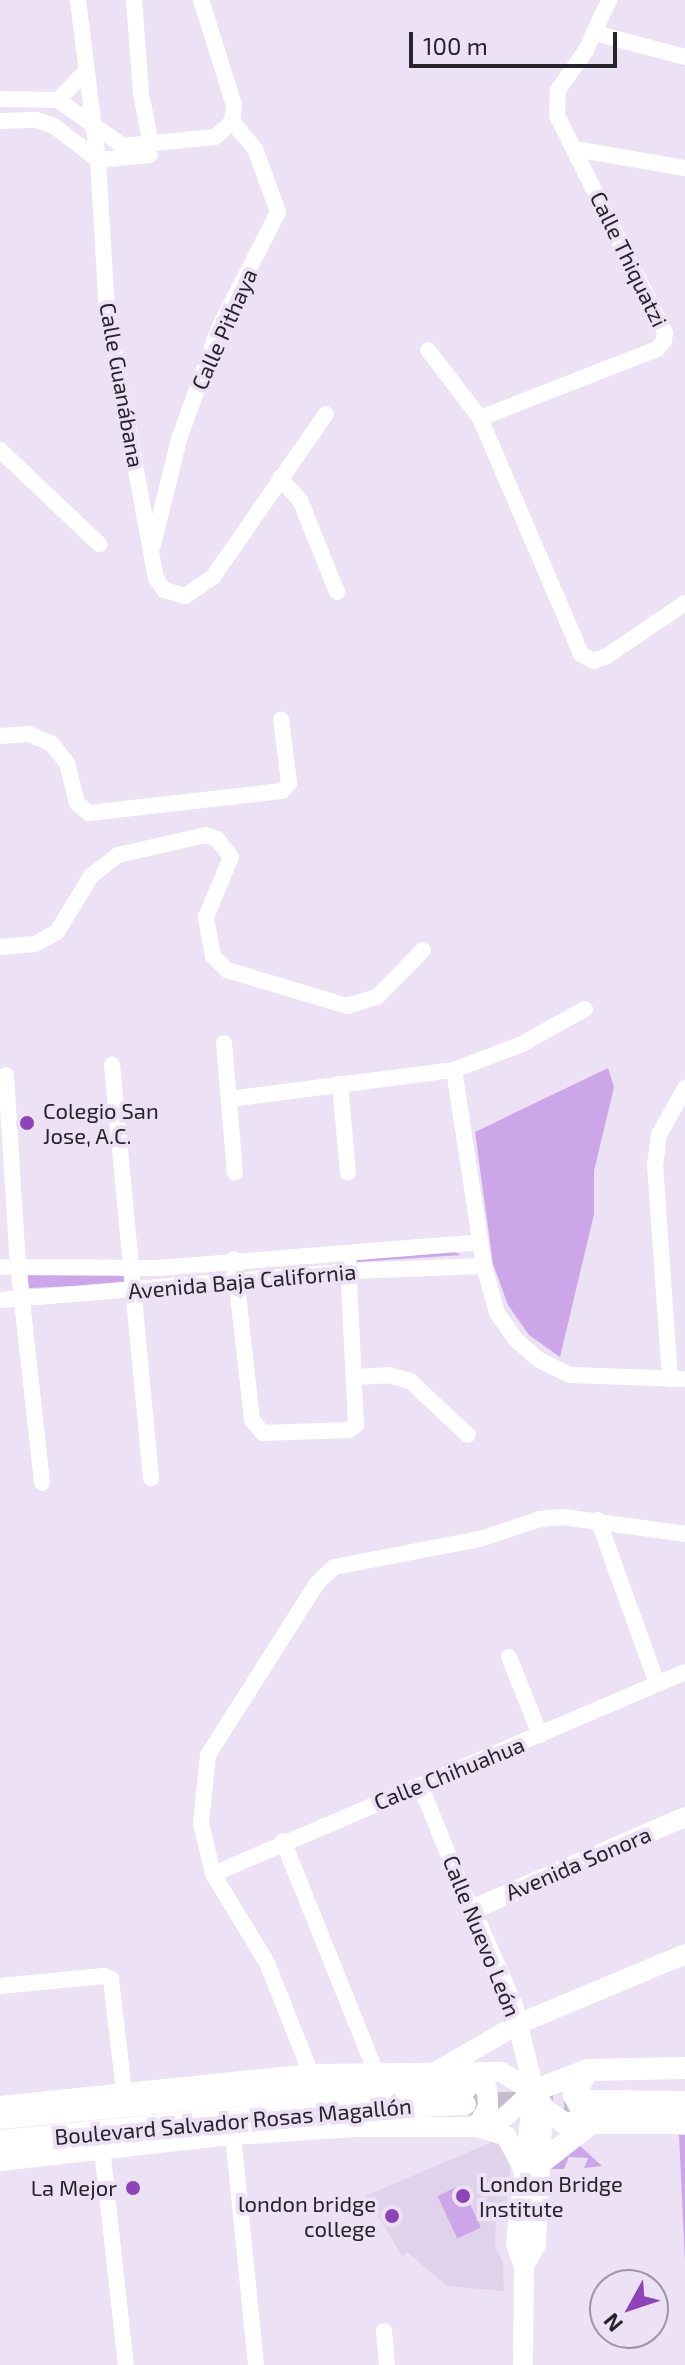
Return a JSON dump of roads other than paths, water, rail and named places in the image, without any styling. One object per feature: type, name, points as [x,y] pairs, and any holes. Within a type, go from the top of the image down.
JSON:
[{"type":"highway","points":[[589,2125],[574,2095],[590,2086],[685,2068]]},
{"type":"highway","points":[[533,2091],[685,2082]]},
{"type":"highway","points":[[590,2086],[685,2102]]},
{"type":"highway","name":"Boulevard Salvador Rosas Magallón","points":[[0,2118],[301,2089],[465,2088]]},
{"type":"highway","name":"Boulevard Salvador Rosas Magallón","points":[[0,2141],[301,2111],[465,2088]]},
{"type":"highway","points":[[533,2091],[554,2118],[589,2125],[685,2123]]},
{"type":"highway","points":[[534,2166],[589,2125]]},
{"type":"main road","name":"Avenida Sonora","points":[[471,1910],[685,1817]]},
{"type":"main road","name":"Calle Nuevo León","points":[[471,1910],[518,2024],[542,2124],[534,2166],[536,2244],[524,2266],[523,2365]]},
{"type":"main road","points":[[433,2073],[518,2024],[685,1954]]},
{"type":"main road","points":[[0,2106],[311,2074],[433,2073],[465,2088],[487,2089],[488,2107],[477,2127]]},
{"type":"main road","points":[[0,2161],[233,2135],[355,2127],[477,2127],[499,2121],[533,2091],[513,2075],[465,2088]]},
{"type":"main road","points":[[477,2127],[506,2136],[534,2166]]},
{"type":"street","name":"Calle Guanábana","points":[[78,0],[84,73],[98,160],[107,312],[152,550],[164,590],[173,597],[199,589],[238,545],[280,478],[326,414]]},
{"type":"street","points":[[134,0],[141,93],[151,144]]},
{"type":"street","points":[[0,99],[58,100],[123,146],[215,137],[232,122],[234,105],[201,0]]},
{"type":"street","name":"Calle Thiquatzi","points":[[480,418],[657,349],[664,341],[665,333],[557,115],[558,90],[595,33],[609,0]]},
{"type":"street","points":[[595,33],[685,57]]},
{"type":"street","points":[[58,100],[84,73]]},
{"type":"street","points":[[0,121],[37,120],[54,126],[98,160],[159,153],[182,141]]},
{"type":"street","name":"Calle Pithaya","points":[[152,550],[179,439],[205,367],[239,285],[278,212],[255,149],[232,122]]},
{"type":"street","points":[[575,149],[685,168]]},
{"type":"street","points":[[428,350],[480,418],[581,654],[593,661],[685,603]]},
{"type":"street","points":[[0,450],[99,544]]},
{"type":"street","points":[[280,478],[300,500],[337,592]]},
{"type":"street","points":[[0,736],[29,734],[52,744],[67,763],[77,803],[89,813],[282,791],[289,783],[281,719]]},
{"type":"street","points":[[0,947],[35,944],[57,932],[91,876],[118,855],[206,835],[217,839],[231,857],[206,917],[213,956],[227,970],[347,1006],[377,997],[423,950]]},
{"type":"street","points":[[230,1099],[454,1070],[522,1044],[585,1009]]},
{"type":"street","points":[[224,1043],[235,1173]]},
{"type":"street","points":[[112,1065],[151,1478]]},
{"type":"street","points":[[454,1070],[479,1242],[497,1313],[515,1339],[539,1360],[570,1375],[677,1379],[655,1166],[659,1135],[685,1088]]},
{"type":"street","points":[[6,1075],[18,1265],[42,1483]]},
{"type":"street","points":[[340,1084],[348,1173]]},
{"type":"street","name":"Avenida Baja California","points":[[0,1267],[129,1268],[479,1242]]},
{"type":"street","points":[[234,1259],[256,1429],[349,1430],[358,1418],[350,1271],[346,1250]]},
{"type":"street","name":"Avenida Baja California","points":[[0,1300],[235,1283],[350,1271],[484,1266]]},
{"type":"street","points":[[356,1377],[389,1375],[410,1381],[468,1435]]},
{"type":"street","points":[[311,2074],[267,1963],[213,1874],[201,1823],[208,1755],[324,1574],[373,1557],[480,1539],[540,1519],[598,1520],[685,1534]]},
{"type":"street","points":[[598,1520],[657,1683]]},
{"type":"street","points":[[509,1657],[540,1735]]},
{"type":"street","name":"Calle Chihuahua","points":[[213,1874],[283,1841],[685,1672]]},
{"type":"street","name":"Calle Nuevo León","points":[[420,1785],[471,1910]]},
{"type":"street","points":[[283,1841],[377,2075]]},
{"type":"street","points":[[0,1986],[104,1976],[111,1979],[124,2092]]},
{"type":"street","points":[[233,2135],[256,2365]]},
{"type":"street","points":[[102,2149],[126,2365]]},
{"type":"street","points":[[384,2331],[387,2365]]},
{"type":"tunnel","points":[[465,2104],[591,2101]]},
{"type":"place","name":"Colegio San Jose, A.C.","points":[[27,1123]]},
{"type":"place","name":"La Mejor","points":[[133,2188]]},
{"type":"place","name":"London Bridge Institute","points":[[463,2196]]},
{"type":"place","name":"london bridge college","points":[[392,2216]]}]
